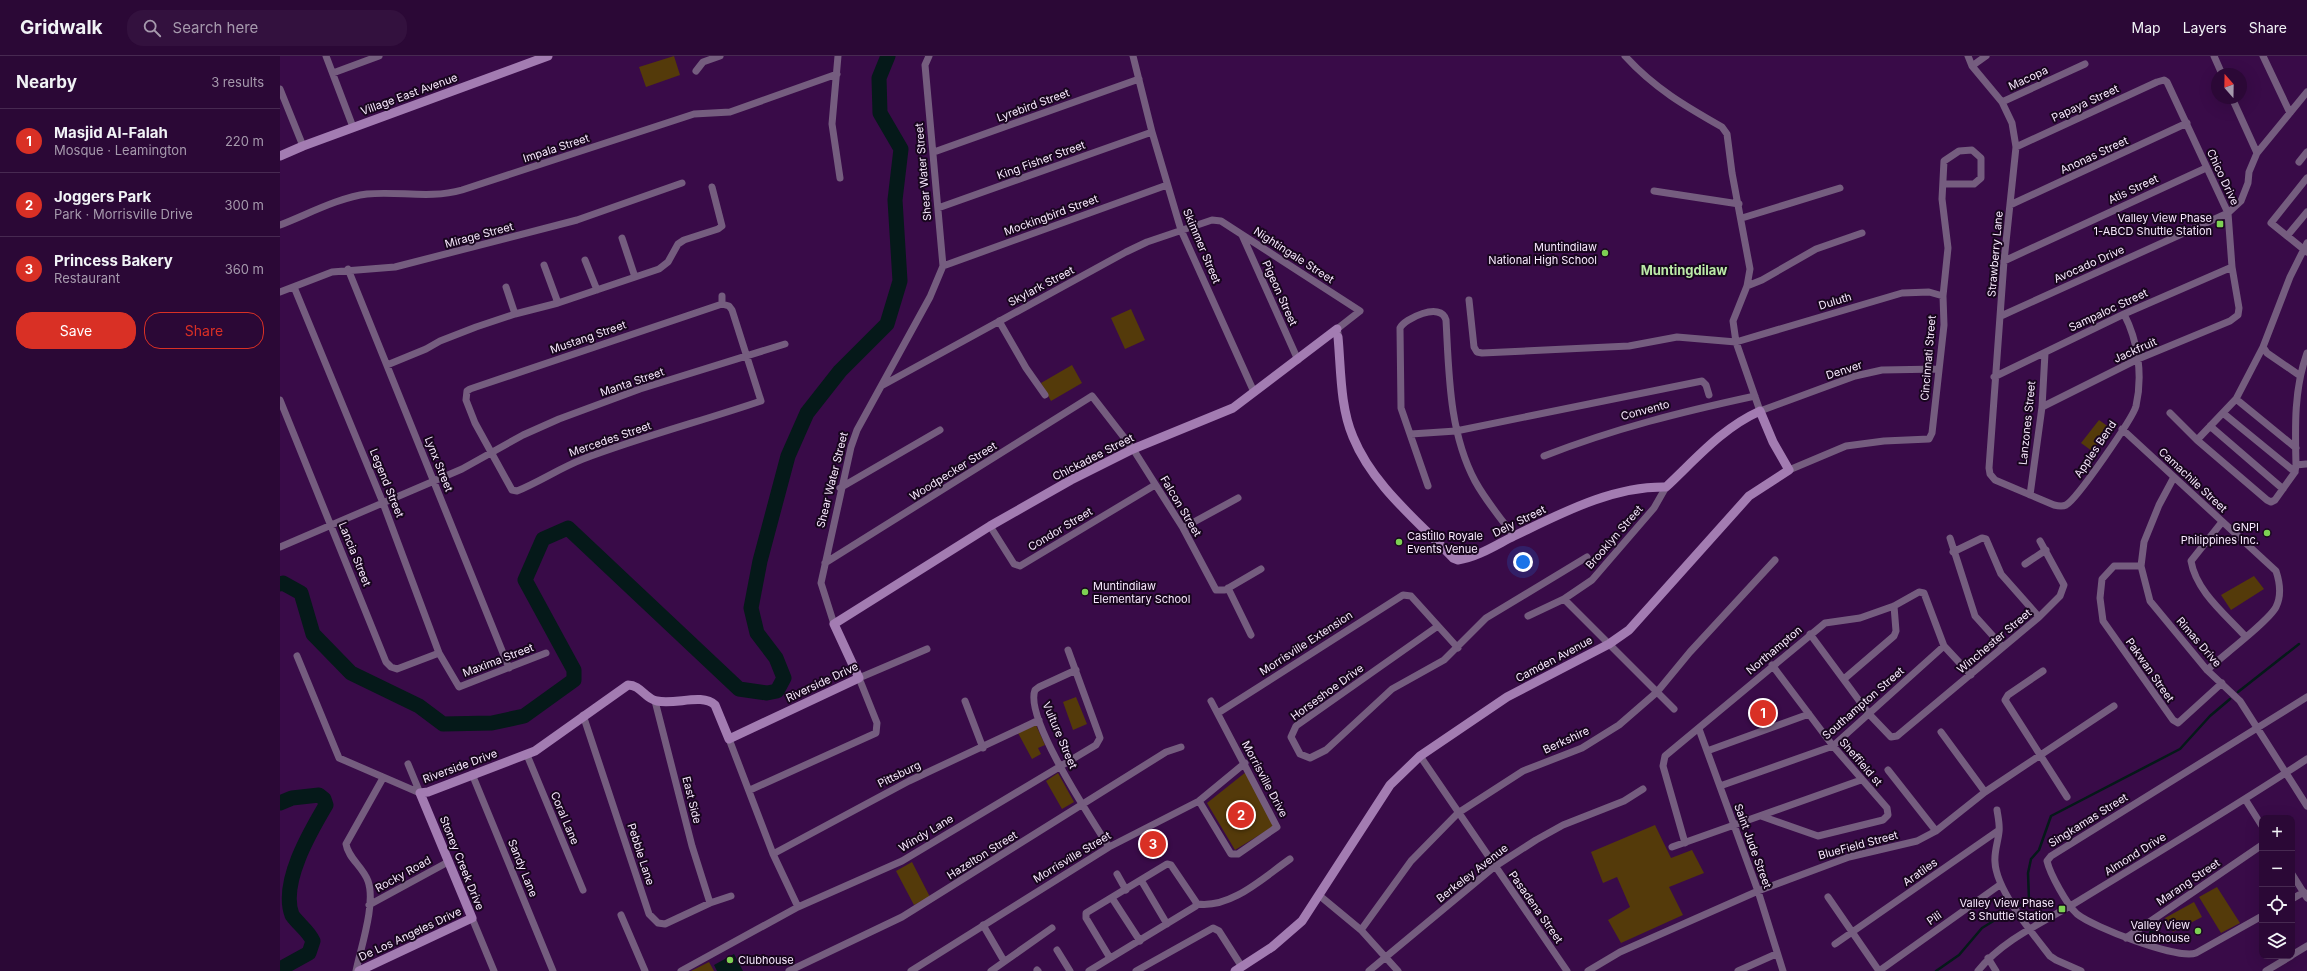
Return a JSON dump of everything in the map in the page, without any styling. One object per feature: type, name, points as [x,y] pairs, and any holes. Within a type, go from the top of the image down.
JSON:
[{"type":"street","points":[[326,56],[353,127]]},
{"type":"street","points":[[333,73],[379,56]]},
{"type":"street","name":"Village East Avenue","points":[[280,156],[353,127],[548,56]]},
{"type":"street","points":[[696,71],[703,62],[720,56]]},
{"type":"street","points":[[838,56],[832,124],[840,178]]},
{"type":"street","name":"Shear Water Street","points":[[750,790],[876,733],[877,723],[859,678],[834,624],[821,583],[840,488],[857,430],[930,297],[943,266],[934,152],[925,65],[929,56]]},
{"type":"street","name":"Skimmer Street","points":[[1133,56],[1140,79],[1152,132],[1181,230],[1254,392]]},
{"type":"street","points":[[1624,56],[1639,72],[1673,99],[1725,130],[1750,269],[1747,286],[1733,321],[1736,342],[1760,411],[1773,442],[1789,470]]},
{"type":"street","name":"Strawberry Lane","points":[[1968,56],[1972,66],[2002,102],[2012,123],[2016,147],[1994,377],[1989,468]]},
{"type":"street","points":[[1972,66],[1986,56]]},
{"type":"street","points":[[2214,56],[2219,68]]},
{"type":"street","points":[[2263,56],[2290,113]]},
{"type":"street","name":"Macopa","points":[[2002,102],[2085,64]]},
{"type":"street","name":"Impala Street","points":[[280,225],[343,200],[366,194],[432,196],[456,192],[694,114],[730,112],[837,74]]},
{"type":"street","name":"Lyrebird Street","points":[[934,152],[1140,79]]},
{"type":"street","name":"Chico Drive","points":[[2164,80],[2169,84],[2206,168],[2228,213],[2232,267],[2239,308],[2238,315]]},
{"type":"street","name":"Papaya Street","points":[[2016,147],[2164,80]]},
{"type":"street","points":[[280,89],[303,146]]},
{"type":"street","name":"Avocado Drive","points":[[2001,316],[2228,213],[2241,201],[2248,183],[2249,172],[2257,153],[2307,92]]},
{"type":"street","points":[[2235,104],[2257,153]]},
{"type":"street","name":"Anonas Street","points":[[2010,205],[2187,123]]},
{"type":"street","name":"King Fisher Street","points":[[938,208],[1152,132]]},
{"type":"street","points":[[1972,150],[1981,158],[1981,178],[1974,184],[1943,184],[1944,161],[1959,151],[1972,150]]},
{"type":"street","points":[[2299,162],[2307,152]]},
{"type":"street","name":"Atis Street","points":[[2004,261],[2206,168]]},
{"type":"street","points":[[2197,440],[2236,399],[2264,347],[2306,248],[2273,226],[2272,220],[2307,178]]},
{"type":"street","name":"Mirage Street","points":[[280,292],[332,272],[348,269],[395,267],[427,260],[577,220],[682,184]]},
{"type":"street","name":"Mockingbird Street","points":[[943,266],[1167,184]]},
{"type":"street","name":"Cincinnati Street","points":[[1929,439],[1932,433],[1944,325],[1943,296],[1948,248],[1942,199],[1943,184]]},
{"type":"street","points":[[387,365],[426,349],[440,341],[515,314],[558,303],[663,267],[678,244],[684,240],[718,229],[722,226],[712,187]]},
{"type":"street","points":[[1742,218],[1840,188]]},
{"type":"street","points":[[1654,191],[1739,204]]},
{"type":"street","points":[[2287,236],[2307,212]]},
{"type":"street","name":"Skylark Street","points":[[883,385],[1126,252],[1181,230],[1216,220]]},
{"type":"street","name":"Nightingale Street","points":[[1216,220],[1221,221],[1360,311]]},
{"type":"street","points":[[1747,286],[1762,280],[1816,249],[1862,233]]},
{"type":"street","name":"Pigeon Street","points":[[1242,235],[1298,360]]},
{"type":"street","points":[[622,238],[635,277]]},
{"type":"street","points":[[585,260],[597,290]]},
{"type":"street","points":[[544,265],[558,303]]},
{"type":"street","name":"Sampaloc Street","points":[[1994,377],[2124,314],[2232,267]]},
{"type":"street","name":"Lynx Street","points":[[348,269],[509,668]]},
{"type":"street","name":"Legend Street","points":[[294,287],[383,503],[439,653],[459,687]]},
{"type":"street","points":[[506,287],[515,314]]},
{"type":"street","name":"Duluth","points":[[1736,342],[1902,293],[1929,292],[1943,296]]},
{"type":"street","points":[[722,296],[722,304],[729,306],[732,310],[746,356]]},
{"type":"street","points":[[1469,300],[1474,347],[1477,352],[1482,353],[1629,346],[1677,337],[1736,342]]},
{"type":"street","name":"Mustang Street","points":[[491,452],[466,400],[467,391],[470,389],[722,304]]},
{"type":"street","points":[[1428,486],[1401,408],[1400,328],[1405,321],[1434,310],[1440,311],[1444,314],[1446,320],[1448,368],[1456,431],[1475,481],[1514,536]]},
{"type":"street","name":"Chickadee Street","points":[[834,624],[990,526],[1133,449],[1233,408],[1298,360],[1338,333],[1360,311]]},
{"type":"street","name":"Apples Bend","points":[[1989,468],[1990,474],[1995,480],[2054,505],[2062,506],[2067,504],[2083,486],[2122,429],[2135,407],[2138,386],[2138,359],[2135,339],[2124,314]]},
{"type":"street","name":"Jackfruit","points":[[2042,407],[2138,359],[2230,321],[2238,315]]},
{"type":"street","points":[[999,321],[1026,368],[1045,395]]},
{"type":"street","name":"Dely Street","points":[[1338,333],[1343,387],[1352,436],[1364,460],[1383,486],[1456,559],[1464,559],[1487,551],[1514,536],[1609,494],[1643,486],[1666,487]]},
{"type":"street","name":"Manta Street","points":[[280,547],[462,469],[491,452],[559,419],[640,389],[785,344]]},
{"type":"street","points":[[2264,347],[2267,352],[2299,374]]},
{"type":"street","name":"Lanzones Street","points":[[2030,496],[2042,407],[2045,353]]},
{"type":"street","points":[[2170,414],[2197,440],[2271,502],[2275,500],[2283,490],[2295,468],[2296,400],[2299,374],[2307,353]]},
{"type":"street","name":"Mercedes Street","points":[[491,452],[512,488],[516,491],[554,471],[584,459],[761,402],[746,356]]},
{"type":"street","name":"Denver","points":[[1760,411],[1855,376],[1882,370],[1938,369]]},
{"type":"street","points":[[1411,434],[1456,431],[1702,381],[1706,385],[1709,395]]},
{"type":"street","name":"Falcon Street","points":[[1092,396],[1133,449],[1183,528],[1214,588],[1219,591],[1228,588]]},
{"type":"street","name":"Woodpecker Street","points":[[825,564],[1092,396]]},
{"type":"street","name":"Convento","points":[[1544,456],[1619,429],[1665,416],[1755,396]]},
{"type":"street","points":[[2236,399],[2296,448]]},
{"type":"street","name":"Lancia Street","points":[[280,400],[389,665],[397,669],[439,653]]},
{"type":"street","points":[[1666,487],[1708,445],[1744,418],[1760,411]]},
{"type":"street","points":[[2223,414],[2295,468]]},
{"type":"street","points":[[2210,426],[2283,490]]},
{"type":"street","name":"Camachile Street","points":[[2122,429],[2276,571],[2281,587],[2276,608],[2207,670]]},
{"type":"street","points":[[840,488],[940,430]]},
{"type":"street","name":"Camden Avenue","points":[[1238,969],[1272,947],[1292,931],[1320,896],[1356,835],[1390,785],[1420,756],[1507,697],[1609,644],[1629,630],[1749,496],[1789,470],[1846,446],[1884,441],[1929,439]]},
{"type":"street","points":[[2295,468],[2306,464]]},
{"type":"street","name":"Rimas Drive","points":[[2174,477],[2159,505],[2144,542],[2141,566],[2150,601],[2207,670],[2240,701],[2307,806]]},
{"type":"street","name":"Condor Street","points":[[990,526],[1014,564],[1020,566],[1155,485]]},
{"type":"street","name":"Brooklyn Street","points":[[1528,616],[1564,599],[1592,580],[1654,508],[1666,487]]},
{"type":"street","points":[[1183,528],[1238,498]]},
{"type":"street","points":[[2222,522],[2191,561],[2193,572],[2205,592],[2245,636]]},
{"type":"street","points":[[1950,538],[1953,552],[1975,616],[2002,646]]},
{"type":"street","points":[[1953,552],[1982,538],[1986,539],[2000,574],[2039,617]]},
{"type":"street","name":"Winchester Street","points":[[1870,714],[1891,737],[1897,736],[1971,675],[2002,646],[2039,617],[2060,596],[2064,585],[2040,541]]},
{"type":"street","points":[[2025,564],[2046,550]]},
{"type":"street","name":"Horseshoe Drive","points":[[1438,626],[1296,726],[1291,737],[1300,754],[1310,758],[1326,750],[1392,689],[1429,670],[1458,648],[1486,618],[1587,557]]},
{"type":"street","name":"Berkshire","points":[[1362,930],[1411,861],[1458,813],[1523,771],[1582,748],[1618,725],[1658,692],[1690,652],[1774,560]]},
{"type":"street","name":"Pakwan Street","points":[[2141,566],[2114,566],[2102,579],[2100,598],[2103,621],[2173,720],[2178,723],[2222,683]]},
{"type":"street","points":[[1250,635],[1228,588],[1261,569]]},
{"type":"street","name":"Northampton","points":[[1686,843],[1663,766],[1665,756],[1824,623],[1860,618],[1894,606],[1918,592],[1924,593],[1944,646]]},
{"type":"street","name":"Morrisville Extension","points":[[1218,713],[1396,598],[1407,594],[1438,626]]},
{"type":"street","points":[[1564,599],[1674,709]]},
{"type":"street","points":[[1844,678],[1894,636],[1896,631],[1894,606]]},
{"type":"street","points":[[1438,626],[1458,648]]},
{"type":"street","points":[[1810,634],[1870,714]]},
{"type":"street","points":[[1944,646],[1971,675]]},
{"type":"street","name":"Southampton Street","points":[[1720,786],[1833,746],[1944,646]]},
{"type":"street","name":"Riverside Drive","points":[[729,739],[859,678],[927,649]]},
{"type":"street","name":"Windy Lane","points":[[681,971],[798,907],[902,861],[1096,745],[1100,738],[1068,650]]},
{"type":"street","name":"Maxima Street","points":[[459,687],[546,653]]},
{"type":"street","name":"Riverside Drive","points":[[297,656],[337,755],[342,761],[420,793],[428,792],[472,774],[527,755],[628,685],[637,686],[655,701]]},
{"type":"street","name":"Sheffield st","points":[[1761,816],[1818,836],[1884,820],[1888,815],[1887,808],[1861,780],[1833,746],[1772,665]]},
{"type":"street","name":"Vulture Street","points":[[1076,670],[1035,690],[1033,699],[1039,720],[1060,767],[1109,847]]},
{"type":"street","points":[[2043,671],[2008,695],[2005,700],[2067,797]]},
{"type":"street","name":"Singkamas Street","points":[[2259,918],[2190,955],[2126,938],[2082,918],[2071,906],[2049,868],[2047,861],[2051,856],[2307,697]]},
{"type":"street","points":[[655,701],[676,703],[699,699],[712,702],[715,705],[750,790],[773,854],[798,907]]},
{"type":"street","name":"East Side","points":[[655,701],[692,846],[710,903]]},
{"type":"street","points":[[965,701],[983,748]]},
{"type":"street","name":"Morrisville Drive","points":[[1199,801],[1231,854],[1238,854],[1275,831],[1277,824],[1211,701]]},
{"type":"street","name":"BlueField Street","points":[[1588,971],[1620,952],[1758,891],[1849,856],[1917,840],[1936,831],[1985,792],[2039,754],[2114,706]]},
{"type":"street","points":[[1707,751],[1809,714]]},
{"type":"street","name":"Pebble Lane","points":[[583,715],[653,920],[665,924],[710,903],[731,896]]},
{"type":"street","name":"Pittsburg","points":[[773,854],[909,781],[983,748],[1039,720]]},
{"type":"street","name":"Saint Jude Street","points":[[1699,729],[1758,891],[1776,954],[1783,971]]},
{"type":"street","points":[[1940,732],[1985,792]]},
{"type":"street","name":"Hazelton Street","points":[[789,971],[902,917],[1083,806],[1166,752],[1181,747]]},
{"type":"street","name":"Coral Lane","points":[[527,755],[583,890]]},
{"type":"street","name":"Pasadena Street","points":[[1420,756],[1494,867],[1567,971]]},
{"type":"street","name":"Almond Drive","points":[[1978,971],[1988,958],[2029,929],[2071,906],[2307,760]]},
{"type":"street","name":"Morrisville Street","points":[[911,971],[1109,847],[1199,801],[1245,763]]},
{"type":"street","name":"Stoney Creek Drive","points":[[408,764],[494,971]]},
{"type":"street","points":[[1888,770],[1936,831]]},
{"type":"street","name":"Sandy Lane","points":[[472,774],[553,971]]},
{"type":"street","points":[[358,971],[371,898],[368,881],[346,844],[383,778]]},
{"type":"street","points":[[1672,847],[1861,780]]},
{"type":"street","name":"Berkeley Avenue","points":[[1369,971],[1494,867],[1536,840],[1563,825],[1624,801],[1643,789]]},
{"type":"street","points":[[2245,799],[2259,821]]},
{"type":"street","points":[[1998,810],[1999,830],[1995,861],[1996,872],[2001,884],[2029,929],[2056,960],[2081,971]]},
{"type":"street","name":"Aratiles","points":[[1835,944],[1999,830]]},
{"type":"street","name":"Marang Street","points":[[2126,938],[2259,847]]},
{"type":"street","points":[[1089,971],[1140,941],[1197,904],[1206,905],[1217,903],[1234,896],[1290,859]]},
{"type":"street","name":"Rocky Road","points":[[369,905],[448,862]]},
{"type":"street","points":[[1110,958],[1086,915],[1088,911],[1170,864],[1197,904]]},
{"type":"street","points":[[1117,874],[1126,890]]},
{"type":"street","points":[[2295,879],[2305,895],[2295,898]]},
{"type":"street","points":[[1141,880],[1167,924]]},
{"type":"street","name":"Pili","points":[[1879,971],[2001,884]]},
{"type":"street","points":[[1320,896],[1362,930],[1398,971]]},
{"type":"street","points":[[1828,896],[1879,971]]},
{"type":"street","points":[[1112,898],[1140,941]]},
{"type":"street","points":[[622,915],[645,971]]},
{"type":"street","name":"De Los Angeles Drive","points":[[358,971],[472,918]]},
{"type":"street","points":[[983,925],[1004,961]]},
{"type":"street","points":[[991,971],[1052,928]]},
{"type":"street","points":[[1136,971],[1213,928],[1219,931],[1238,969]]},
{"type":"street","points":[[2295,954],[2307,946]]},
{"type":"street","points":[[1057,950],[1070,971]]},
{"type":"street","points":[[1738,971],[1776,954]]},
{"type":"street","points":[[1988,958],[1996,971]]},
{"type":"street","points":[[2266,971],[2286,959]]},
{"type":"shaded area","points":[[674,56],[680,75],[646,87],[639,67]]},
{"type":"shaded area","points":[[1131,309],[1145,340],[1125,349],[1111,318]]},
{"type":"shaded area","points":[[1072,365],[1082,383],[1051,401],[1041,383]]},
{"type":"shaded area","points":[[2099,420],[2110,428],[2092,451],[2081,443]]},
{"type":"shaded area","points":[[2254,576],[2264,589],[2231,610],[2221,595]]},
{"type":"shaded area","points":[[1076,697],[1087,724],[1073,730],[1063,702]]},
{"type":"shaded area","points":[[1036,725],[1045,745],[1038,748],[1041,754],[1032,759],[1018,733]]},
{"type":"shaded area","points":[[1246,772],[1274,826],[1235,850],[1207,803]]},
{"type":"shaded area","points":[[1058,773],[1074,802],[1062,809],[1046,781]]},
{"type":"shaded area","points":[[1655,825],[1671,858],[1692,850],[1704,873],[1669,887],[1683,915],[1621,943],[1608,920],[1630,907],[1617,877],[1603,883],[1591,852]]},
{"type":"shaded area","points":[[912,862],[930,897],[914,905],[896,871]]},
{"type":"shaded area","points":[[2217,887],[2240,923],[2221,933],[2199,897]]},
{"type":"shaded area","points":[[2194,902],[2202,917],[2173,932],[2165,918]]},
{"type":"shaded area","points":[[2150,930],[2167,936],[2165,942],[2147,937]]},
{"type":"shaded area","name":"Clubhouse","points":[[734,954],[743,971],[717,971],[714,965]]},
{"type":"shaded area","points":[[709,962],[714,971],[691,971]]},
{"type":"waterway","points":[[280,584],[283,583],[301,593],[313,634],[351,673],[419,706],[443,724],[492,723],[524,716],[574,680],[574,670],[525,580],[543,539],[568,528],[739,689],[767,693],[777,691],[784,678],[776,658],[757,633],[751,608],[760,561],[788,456],[807,413],[840,371],[887,324],[900,281],[895,200],[901,149],[880,113],[879,78],[888,56]]},
{"type":"waterway","points":[[2238,692],[2299,644]]},
{"type":"waterway","points":[[2019,906],[2029,900],[2028,873],[2031,859],[2039,850],[2051,816],[2180,749],[2210,716],[2230,699]]},
{"type":"waterway","points":[[280,803],[292,798],[319,795],[324,799],[326,805],[298,858],[290,888],[289,902],[292,915],[313,941],[309,953],[280,969]]},
{"type":"waterway","points":[[1936,971],[1959,955],[1982,928],[2008,912]]},
{"type":"place","name":"Valley View Phase 1-ABCD Shuttle Station","points":[[2220,224]]},
{"type":"place","name":"Muntindilaw National High School","points":[[1605,253]]},
{"type":"place","name":"GNPI Philippines Inc.","points":[[2267,533]]},
{"type":"place","name":"Castillo Royale Events Venue","points":[[1399,542]]},
{"type":"place","name":"Muntindilaw Elementary School","points":[[1085,592]]},
{"type":"place","name":"Masjid Al-Falah","points":[[1763,713]]},
{"type":"place","name":"Joggers Park","points":[[1241,815]]},
{"type":"place","name":"Princess Bakery","points":[[1153,844]]},
{"type":"place","name":"Valley View Phase 3 Shuttle Station","points":[[2062,909]]},
{"type":"place","name":"Valley View Clubhouse","points":[[2198,931]]},
{"type":"place","name":"Clubhouse","points":[[730,960]]},
{"type":"district","name":"Muntingdilaw","points":[[1684,270]]}]
